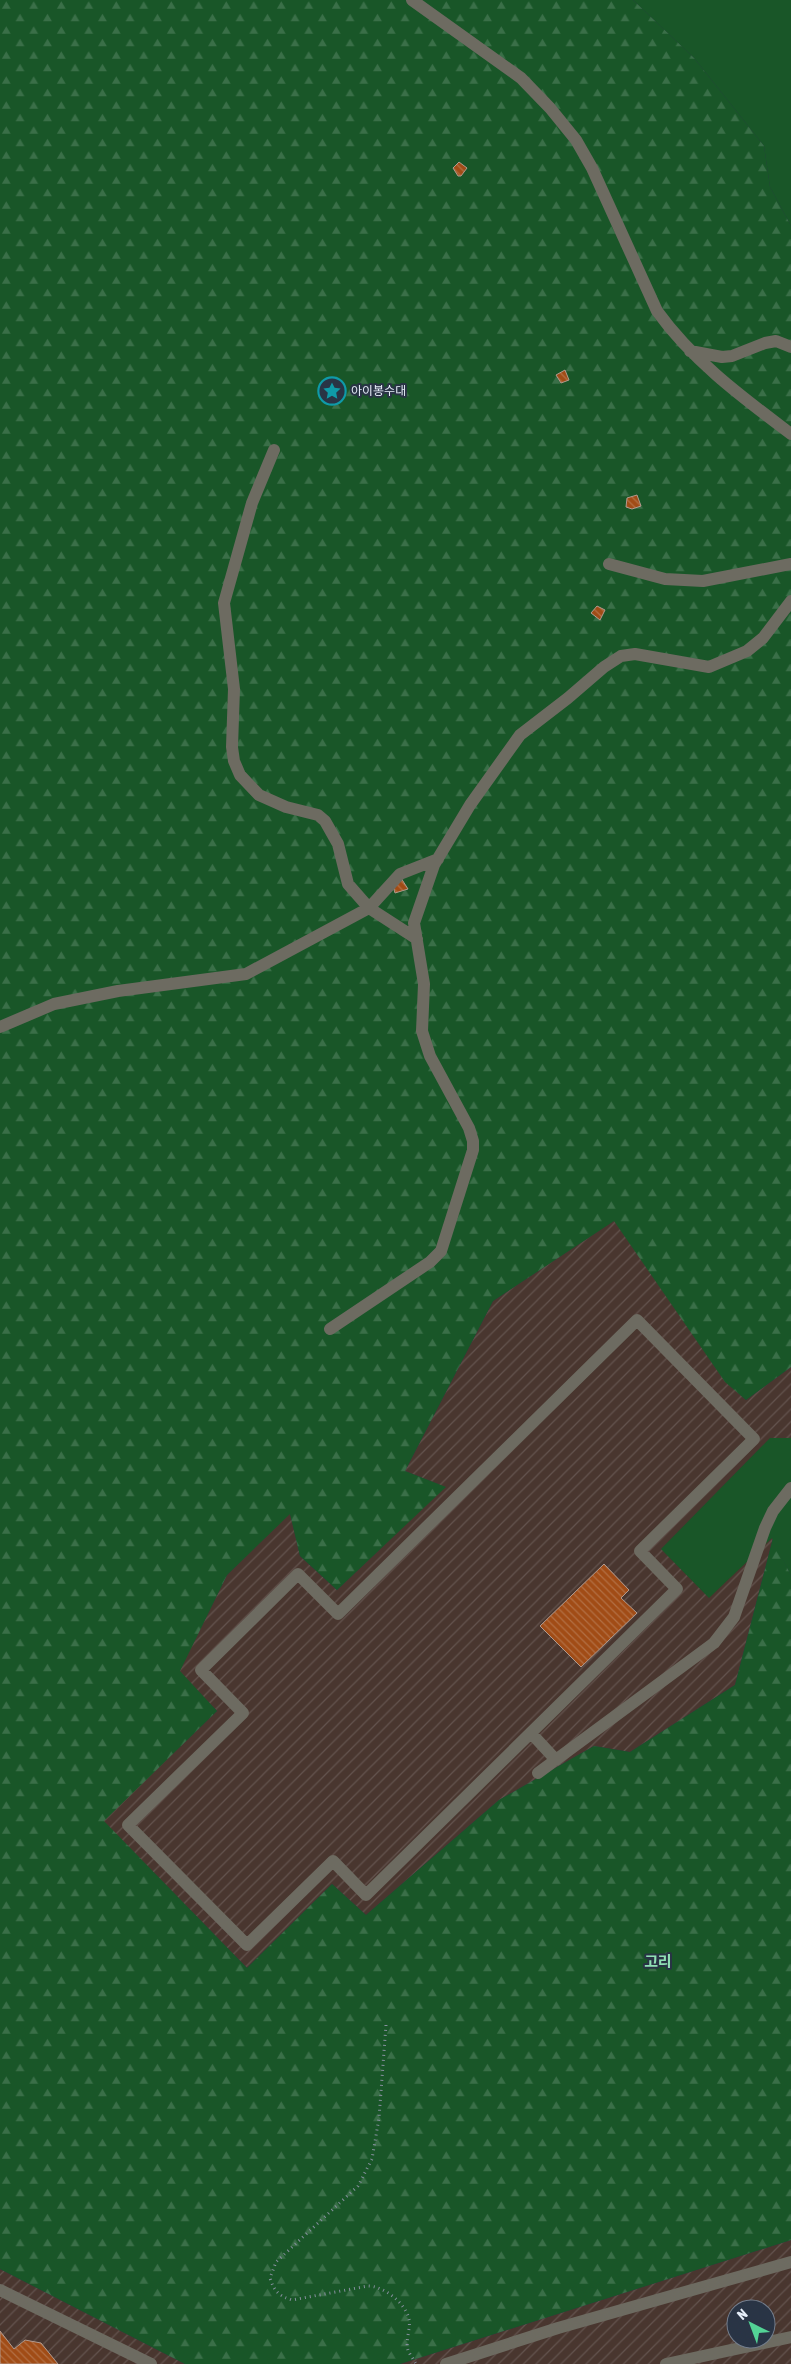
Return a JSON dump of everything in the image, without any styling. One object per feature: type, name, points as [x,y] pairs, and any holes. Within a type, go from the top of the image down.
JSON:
[{"type":"lane","points":[[412,0],[521,78],[550,108],[576,140],[592,168],[657,311],[690,351],[739,395],[791,434]]},
{"type":"lane","points":[[690,351],[716,356],[732,356],[765,343],[776,341],[791,347]]},
{"type":"lane","points":[[274,450],[252,503],[224,603],[234,689],[232,747],[234,761],[240,775],[259,795],[286,807],[318,815],[325,821],[338,844],[348,884],[366,905],[416,939]]},
{"type":"lane","points":[[610,564],[665,579],[703,581],[791,564]]},
{"type":"lane","points":[[330,1329],[430,1262],[441,1251],[472,1150],[473,1141],[469,1128],[430,1056],[422,1031],[424,984],[414,923],[438,859],[470,805],[520,735],[604,667],[621,656],[635,654],[709,667],[747,650],[763,638],[791,601]]},
{"type":"lane","points":[[0,1027],[54,1004],[118,991],[246,974],[366,905],[400,874],[438,859]]},
{"type":"lane","points":[[638,1320],[754,1439],[640,1551],[677,1589],[531,1733],[366,1895],[333,1861],[247,1946],[128,1825],[243,1713],[201,1670],[298,1574],[338,1614],[638,1320]]},
{"type":"lane","points":[[538,1773],[700,1653],[724,1631],[734,1617],[765,1528],[773,1511],[791,1488]]},
{"type":"lane","points":[[531,1733],[556,1760]]},
{"type":"lane","points":[[446,2364],[558,2328],[791,2262]]},
{"type":"lane","points":[[0,2290],[151,2364]]},
{"type":"lane","points":[[666,2364],[791,2337]]},
{"type":"path","points":[[386,2025],[379,2118],[372,2159],[358,2186],[276,2262],[270,2278],[274,2288],[281,2296],[292,2300],[377,2286],[391,2295],[402,2306],[409,2318],[408,2349],[416,2364]]},
{"type":"shaded area","points":[[615,1220],[725,1381],[746,1400],[791,1367],[791,1438],[770,1438],[773,1538],[735,1685],[630,1752],[594,1746],[499,1800],[366,1915],[332,1884],[247,1968],[103,1821],[217,1711],[179,1672],[227,1575],[290,1513],[300,1556],[337,1590],[445,1487],[405,1471],[493,1301]]},
{"type":"shaded area","points":[[791,2240],[791,2364],[400,2364]]},
{"type":"shaded area","points":[[0,2269],[185,2364],[0,2364]]},
{"type":"green space","points":[[0,0],[633,0],[694,58],[764,146],[770,187],[791,226],[791,1367],[746,1400],[725,1382],[614,1221],[493,1301],[405,1471],[446,1487],[337,1590],[300,1556],[290,1514],[227,1575],[180,1671],[217,1711],[104,1821],[247,1968],[332,1884],[366,1915],[499,1800],[594,1746],[630,1752],[735,1685],[773,1538],[791,1576],[791,2240],[400,2364],[185,2364],[0,2269]]},
{"type":"green space","points":[[633,0],[791,0],[791,226],[770,187],[764,146],[694,58]]},
{"type":"green space","points":[[770,1438],[791,1438],[791,1576],[772,1538],[709,1598],[661,1549]]},
{"type":"building","points":[[459,162],[467,168],[461,176],[458,176],[453,168]]},
{"type":"building","points":[[565,370],[569,380],[561,383],[556,375]]},
{"type":"building","points":[[637,495],[641,506],[632,509],[626,507],[627,498]]},
{"type":"building","points":[[597,606],[605,610],[600,620],[591,613]]},
{"type":"building","points":[[401,878],[408,889],[395,893],[393,886]]},
{"type":"building","points":[[604,1564],[629,1590],[621,1598],[637,1613],[581,1667],[540,1626]]},
{"type":"building","points":[[0,2331],[14,2349],[25,2340],[41,2343],[58,2364],[0,2364]]},
{"type":"place","name":"아이봉수대","points":[[332,391]]},
{"type":"district","name":"고리","points":[[658,1961]]}]
